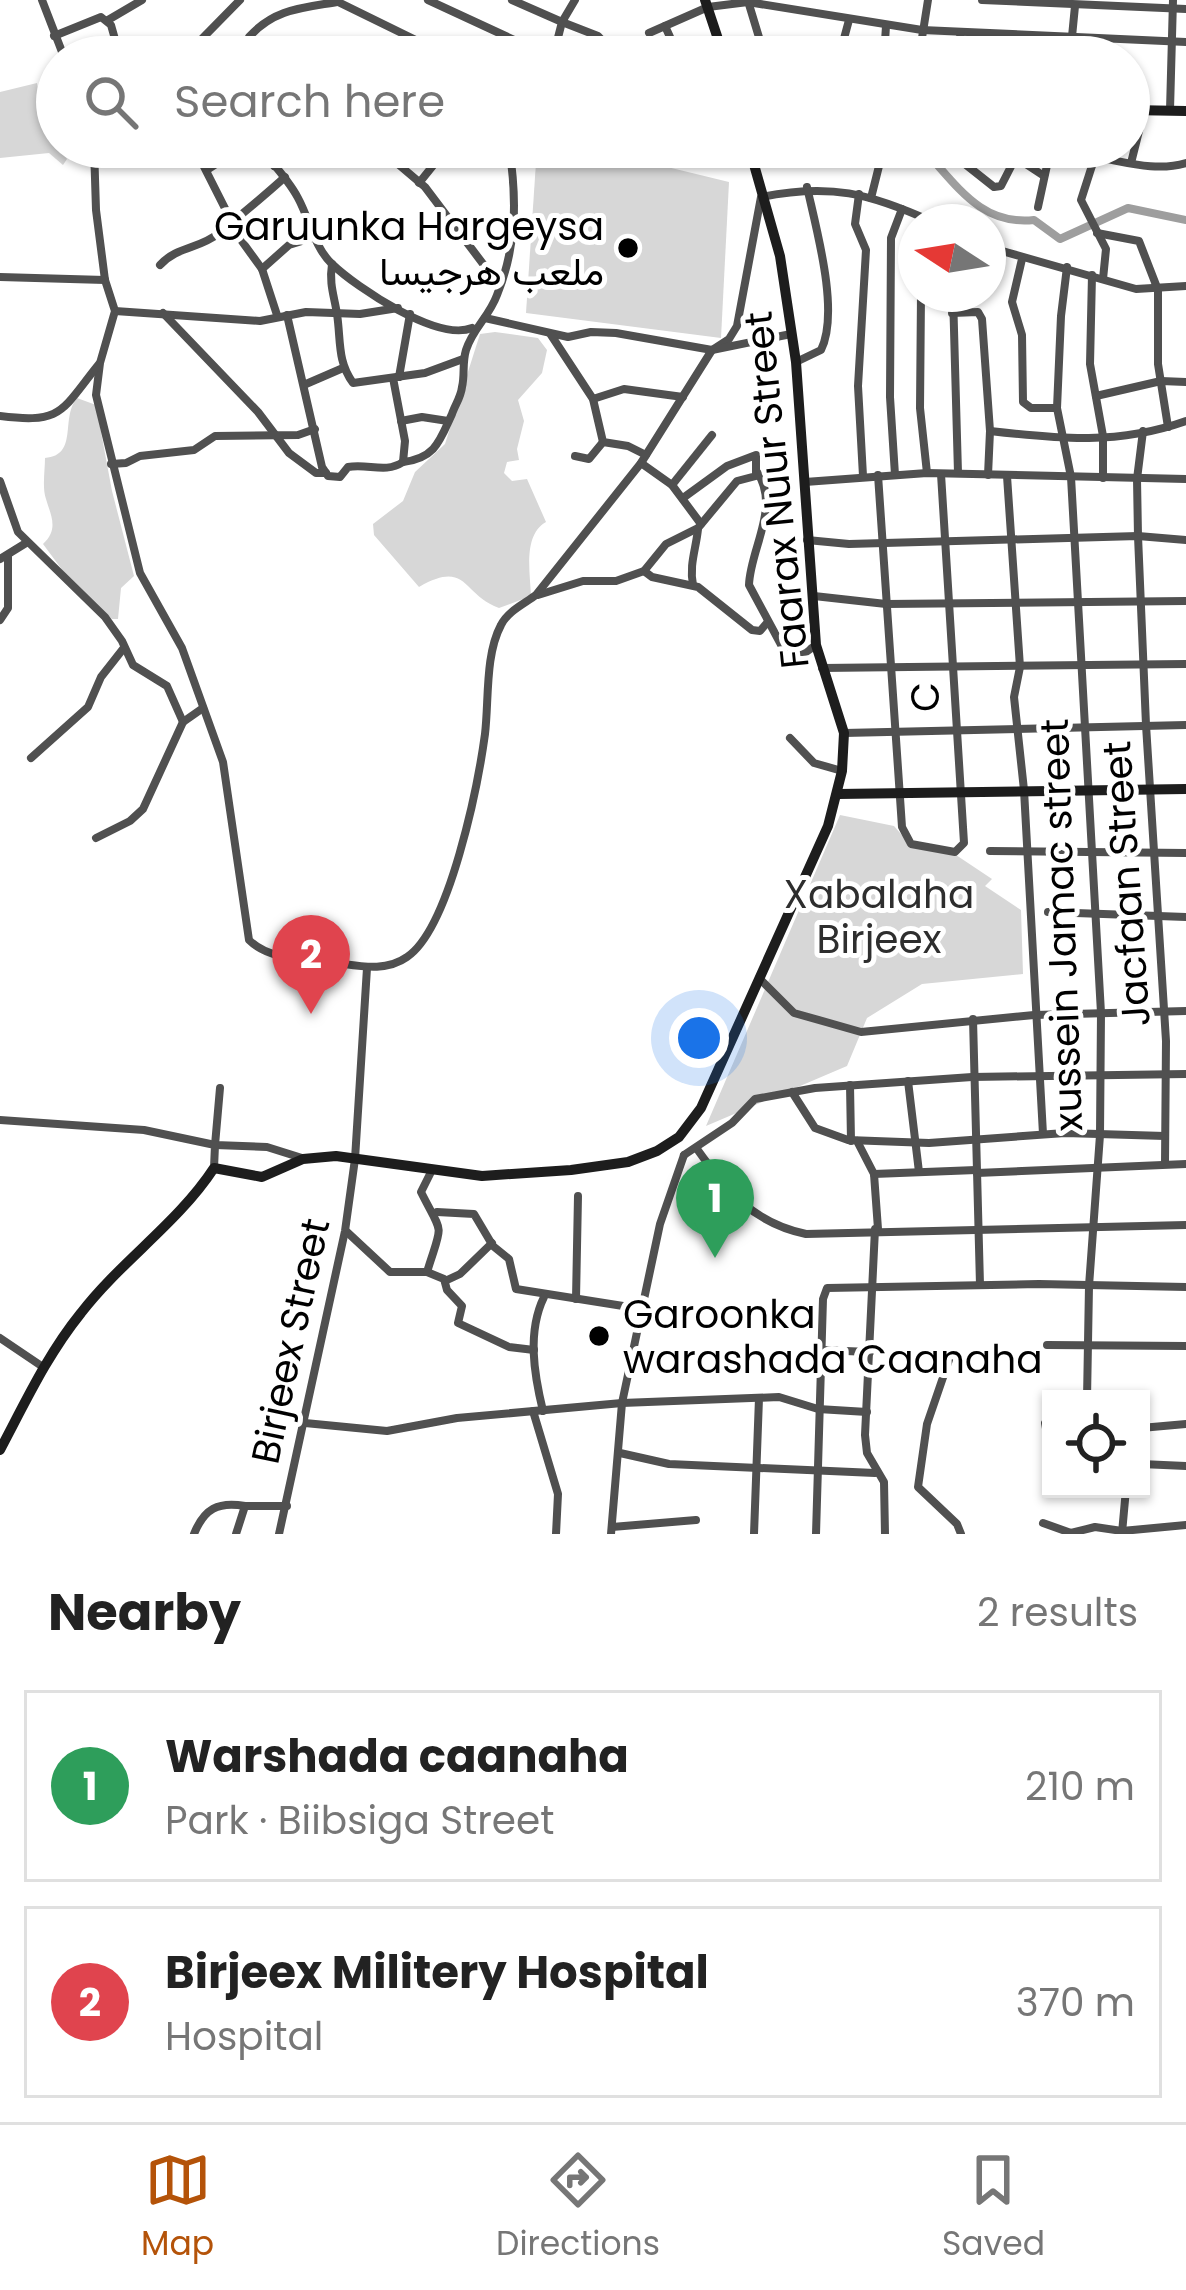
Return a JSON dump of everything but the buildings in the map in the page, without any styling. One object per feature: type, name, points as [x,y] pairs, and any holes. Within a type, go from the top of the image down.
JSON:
[{"type":"main road","points":[[706,3],[717,36]]},
{"type":"main road","points":[[1150,111],[1186,111]]},
{"type":"main road","name":"Faarax Nuur Street","points":[[680,1137],[701,1108],[760,979],[838,794],[842,771],[844,733],[816,646],[796,362],[780,256],[754,168]]},
{"type":"main road","points":[[838,794],[1186,789]]},
{"type":"main road","points":[[0,1450],[43,1367],[82,1311],[214,1168],[262,1177],[303,1159],[355,1160],[504,1177],[628,1162],[680,1137]]},
{"type":"street","points":[[42,0],[54,36],[101,17],[108,20],[113,36]]},
{"type":"street","points":[[108,20],[142,0]]},
{"type":"street","points":[[205,36],[240,0]]},
{"type":"street","points":[[250,36],[271,17],[337,0],[408,36]]},
{"type":"street","points":[[428,0],[504,36]]},
{"type":"street","points":[[512,0],[598,36]]},
{"type":"street","points":[[558,36],[575,0]]},
{"type":"street","points":[[921,36],[926,0]]},
{"type":"street","points":[[982,0],[1076,6],[1173,4],[1186,9]]},
{"type":"street","points":[[283,1],[294,8]]},
{"type":"street","points":[[748,1],[759,36]]},
{"type":"street","points":[[650,33],[706,3],[748,1],[789,4],[886,26],[1031,36]]},
{"type":"street","points":[[1169,110],[1173,4]]},
{"type":"street","points":[[1073,36],[1076,6]]},
{"type":"street","points":[[845,36],[849,20]]},
{"type":"street","points":[[664,26],[669,36]]},
{"type":"street","points":[[885,36],[886,26]]},
{"type":"street","points":[[960,36],[961,32]]},
{"type":"street","points":[[1150,41],[1186,42]]},
{"type":"street","points":[[1150,164],[1185,163]]},
{"type":"street","points":[[95,168],[105,280],[115,311],[100,363],[97,395],[111,464],[140,573],[182,648],[224,762],[249,940],[259,950],[367,968],[404,960],[416,949],[445,901],[477,779],[501,625],[536,596],[583,581],[616,581],[644,571],[666,544],[700,526],[737,481],[757,472]]},
{"type":"street","points":[[210,168],[230,220],[262,268],[282,315],[306,384],[326,473]]},
{"type":"street","points":[[276,168],[332,264],[398,308],[451,331],[473,327],[485,318],[500,286],[512,253],[516,192],[512,168]]},
{"type":"street","points":[[402,168],[451,218],[473,255],[500,286]]},
{"type":"street","points":[[419,183],[431,168]]},
{"type":"street","points":[[871,198],[878,168]]},
{"type":"street","points":[[971,168],[994,187],[1001,186],[1010,168]]},
{"type":"street","points":[[1030,168],[1044,176]]},
{"type":"street","points":[[1038,207],[1046,168]]},
{"type":"street","points":[[1091,168],[1081,194],[1106,249],[1103,279]]},
{"type":"street","points":[[160,265],[177,249],[219,233],[230,220],[257,206],[285,177]]},
{"type":"street","points":[[536,596],[644,459],[712,350],[729,339],[737,326],[761,197],[807,188],[859,194],[898,207]]},
{"type":"street","points":[[796,362],[821,350],[828,331],[820,240],[807,188]]},
{"type":"street","points":[[859,194],[855,224],[866,250],[858,386],[863,476]]},
{"type":"street","points":[[895,475],[890,397],[891,238],[898,219]]},
{"type":"street","points":[[1095,231],[1139,241],[1158,290],[1168,428]]},
{"type":"street","points":[[262,268],[290,245],[315,237]]},
{"type":"street","points":[[1006,253],[1158,290],[1186,286]]},
{"type":"street","points":[[1022,259],[1012,302],[1022,334],[1023,402],[1031,408],[1057,408]]},
{"type":"street","points":[[332,264],[329,283],[343,368],[350,380],[357,384],[396,378],[463,359]]},
{"type":"street","name":"xussein Jamac street","points":[[1067,267],[1057,408],[1071,477],[1101,1012],[1087,1390]]},
{"type":"street","points":[[1092,275],[1088,318],[1103,436],[1103,478]]},
{"type":"street","points":[[0,277],[105,280]]},
{"type":"street","points":[[115,311],[260,321],[282,315],[398,308]]},
{"type":"street","points":[[162,312],[311,469],[340,477],[348,466],[383,469],[434,451],[463,386],[463,359],[473,327]]},
{"type":"street","points":[[921,312],[920,408],[927,473]]},
{"type":"street","points":[[958,473],[952,313],[981,315],[990,431],[988,475]]},
{"type":"street","points":[[403,462],[406,454],[396,378],[410,314]]},
{"type":"street","points":[[485,318],[568,337],[616,333],[712,350],[791,334]]},
{"type":"street","points":[[551,334],[593,399],[604,442]]},
{"type":"street","points":[[0,416],[26,422],[49,418],[60,412],[100,363]]},
{"type":"street","points":[[306,384],[343,368]]},
{"type":"street","points":[[1096,396],[1161,381],[1186,382]]},
{"type":"street","points":[[593,399],[624,388],[682,397]]},
{"type":"street","points":[[401,421],[422,417],[448,421]]},
{"type":"street","points":[[990,431],[1062,441],[1168,428],[1186,421]]},
{"type":"street","points":[[111,464],[194,450],[215,436],[298,435],[315,429]]},
{"type":"street","name":"Jacfaan Street","points":[[1143,431],[1137,479],[1138,536],[1160,917],[1165,1163]]},
{"type":"street","points":[[671,485],[712,435]]},
{"type":"street","points":[[604,442],[628,446],[683,498],[700,526],[689,566],[693,586]]},
{"type":"street","points":[[575,456],[589,458],[604,442]]},
{"type":"street","points":[[683,498],[753,454],[763,480],[765,518],[749,585],[785,652],[806,652],[816,646]]},
{"type":"street","points":[[806,482],[927,473],[1186,478]]},
{"type":"street","name":"C","points":[[897,792],[908,842],[955,852],[963,849],[941,474]]},
{"type":"street","points":[[878,476],[897,792]]},
{"type":"street","points":[[1007,476],[1020,668],[1014,698],[1024,790],[1043,1134]]},
{"type":"street","points":[[0,482],[9,517],[26,543],[105,617],[133,665],[167,686],[183,722]]},
{"type":"street","points":[[807,540],[883,543],[1138,536],[1186,540]]},
{"type":"street","points":[[0,620],[8,608],[4,557],[26,543]]},
{"type":"street","points":[[644,571],[693,586],[752,630],[760,631],[767,623]]},
{"type":"street","points":[[814,596],[886,604],[1186,601]]},
{"type":"street","points":[[31,758],[88,707],[101,677],[124,648]]},
{"type":"street","points":[[820,668],[1186,664]]},
{"type":"street","points":[[96,838],[143,809],[183,722],[203,708]]},
{"type":"street","points":[[844,733],[1186,724]]},
{"type":"street","points":[[790,738],[814,763],[842,771]]},
{"type":"street","points":[[990,851],[1186,853]]},
{"type":"street","points":[[1048,912],[1186,917]]},
{"type":"street","name":"Birjeex Street","points":[[279,1534],[346,1231],[367,968]]},
{"type":"street","points":[[760,979],[794,1013],[861,1032],[973,1019],[1186,1010]]},
{"type":"street","points":[[973,1019],[980,1285]]},
{"type":"street","points":[[684,1155],[732,1123],[755,1099],[792,1093],[972,1077],[1186,1074]]},
{"type":"street","points":[[908,1081],[919,1172]]},
{"type":"street","points":[[850,1085],[854,1141],[874,1174],[877,1229],[867,1454],[884,1482],[885,1534]]},
{"type":"street","points":[[214,1168],[220,1088]]},
{"type":"street","points":[[792,1093],[815,1128],[854,1141],[915,1143],[1043,1134],[1166,1136]]},
{"type":"street","points":[[0,1120],[144,1130],[215,1145],[267,1147],[303,1159]]},
{"type":"street","points":[[680,1137],[684,1155],[666,1203],[622,1403],[612,1530],[696,1520]]},
{"type":"street","points":[[697,1149],[732,1197],[755,1215],[806,1234],[1186,1225]]},
{"type":"street","points":[[874,1174],[1186,1164]]},
{"type":"street","points":[[427,1272],[440,1232],[436,1212],[421,1192],[432,1170]]},
{"type":"street","points":[[576,1299],[578,1196]]},
{"type":"street","points":[[436,1212],[474,1214],[492,1243],[509,1258],[517,1289],[642,1309]]},
{"type":"street","points":[[346,1231],[390,1272],[427,1272],[445,1281]]},
{"type":"street","points":[[445,1281],[460,1274],[492,1243]]},
{"type":"street","points":[[445,1281],[462,1306],[458,1323],[509,1347],[534,1350]]},
{"type":"street","points":[[816,1534],[824,1291],[832,1286],[1186,1287]]},
{"type":"street","points":[[545,1296],[538,1310],[534,1350],[538,1411],[558,1494],[556,1534]]},
{"type":"street","points":[[0,1338],[43,1367]]},
{"type":"street","points":[[1048,1346],[1186,1346]]},
{"type":"street","points":[[821,1350],[870,1352]]},
{"type":"street","points":[[949,1360],[927,1424],[918,1487],[920,1494],[957,1524],[961,1534]]},
{"type":"street","points":[[305,1424],[387,1431],[409,1424],[622,1403],[759,1398],[867,1412]]},
{"type":"street","points":[[754,1534],[759,1398]]},
{"type":"street","points":[[1150,1427],[1186,1424]]},
{"type":"street","points":[[620,1453],[669,1463],[876,1473]]},
{"type":"street","points":[[1150,1463],[1186,1466]]},
{"type":"street","points":[[1122,1532],[1125,1498]]},
{"type":"street","points":[[194,1534],[212,1508],[222,1503],[287,1505]]},
{"type":"street","points":[[236,1534],[245,1506]]},
{"type":"street","points":[[1043,1523],[1071,1533],[1186,1526]]},
{"type":"green space","points":[[36,83],[36,154],[0,158],[0,92]]},
{"type":"green space","name":"Garuunka Hargeysa ملعب هرجيسا","points":[[536,168],[671,168],[729,182],[721,338],[526,313]]},
{"type":"green space","points":[[480,334],[538,338],[547,350],[542,373],[518,400],[524,421],[519,460],[507,462],[504,473],[512,481],[527,479],[546,522],[531,545],[531,596],[499,608],[456,578],[435,579],[419,587],[374,535],[373,524],[403,501],[415,472],[445,444]]},
{"type":"green space","points":[[77,398],[96,405],[134,576],[121,588],[118,619],[112,619],[69,579],[43,544],[52,528],[44,490],[45,458],[66,443]]},
{"type":"green space","name":"Xabalaha Birjeex","points":[[840,815],[894,826],[908,842],[956,855],[992,879],[985,886],[1021,910],[1023,974],[922,984],[867,1018],[847,1066],[706,1126]]},
{"type":"waterway","points":[[940,168],[983,209],[1015,220],[1034,220],[1060,239],[1128,208],[1186,220]]},
{"type":"place","name":"Garuunka Hargeysa ملعب هرجيسا","points":[[628,248]]},
{"type":"place","name":"Birjeex Militery Hospital","points":[[311,1014]]},
{"type":"place","name":"Warshada caanaha","points":[[715,1258]]},
{"type":"place","name":"Garoonka warashada Caanaha","points":[[599,1336]]}]
